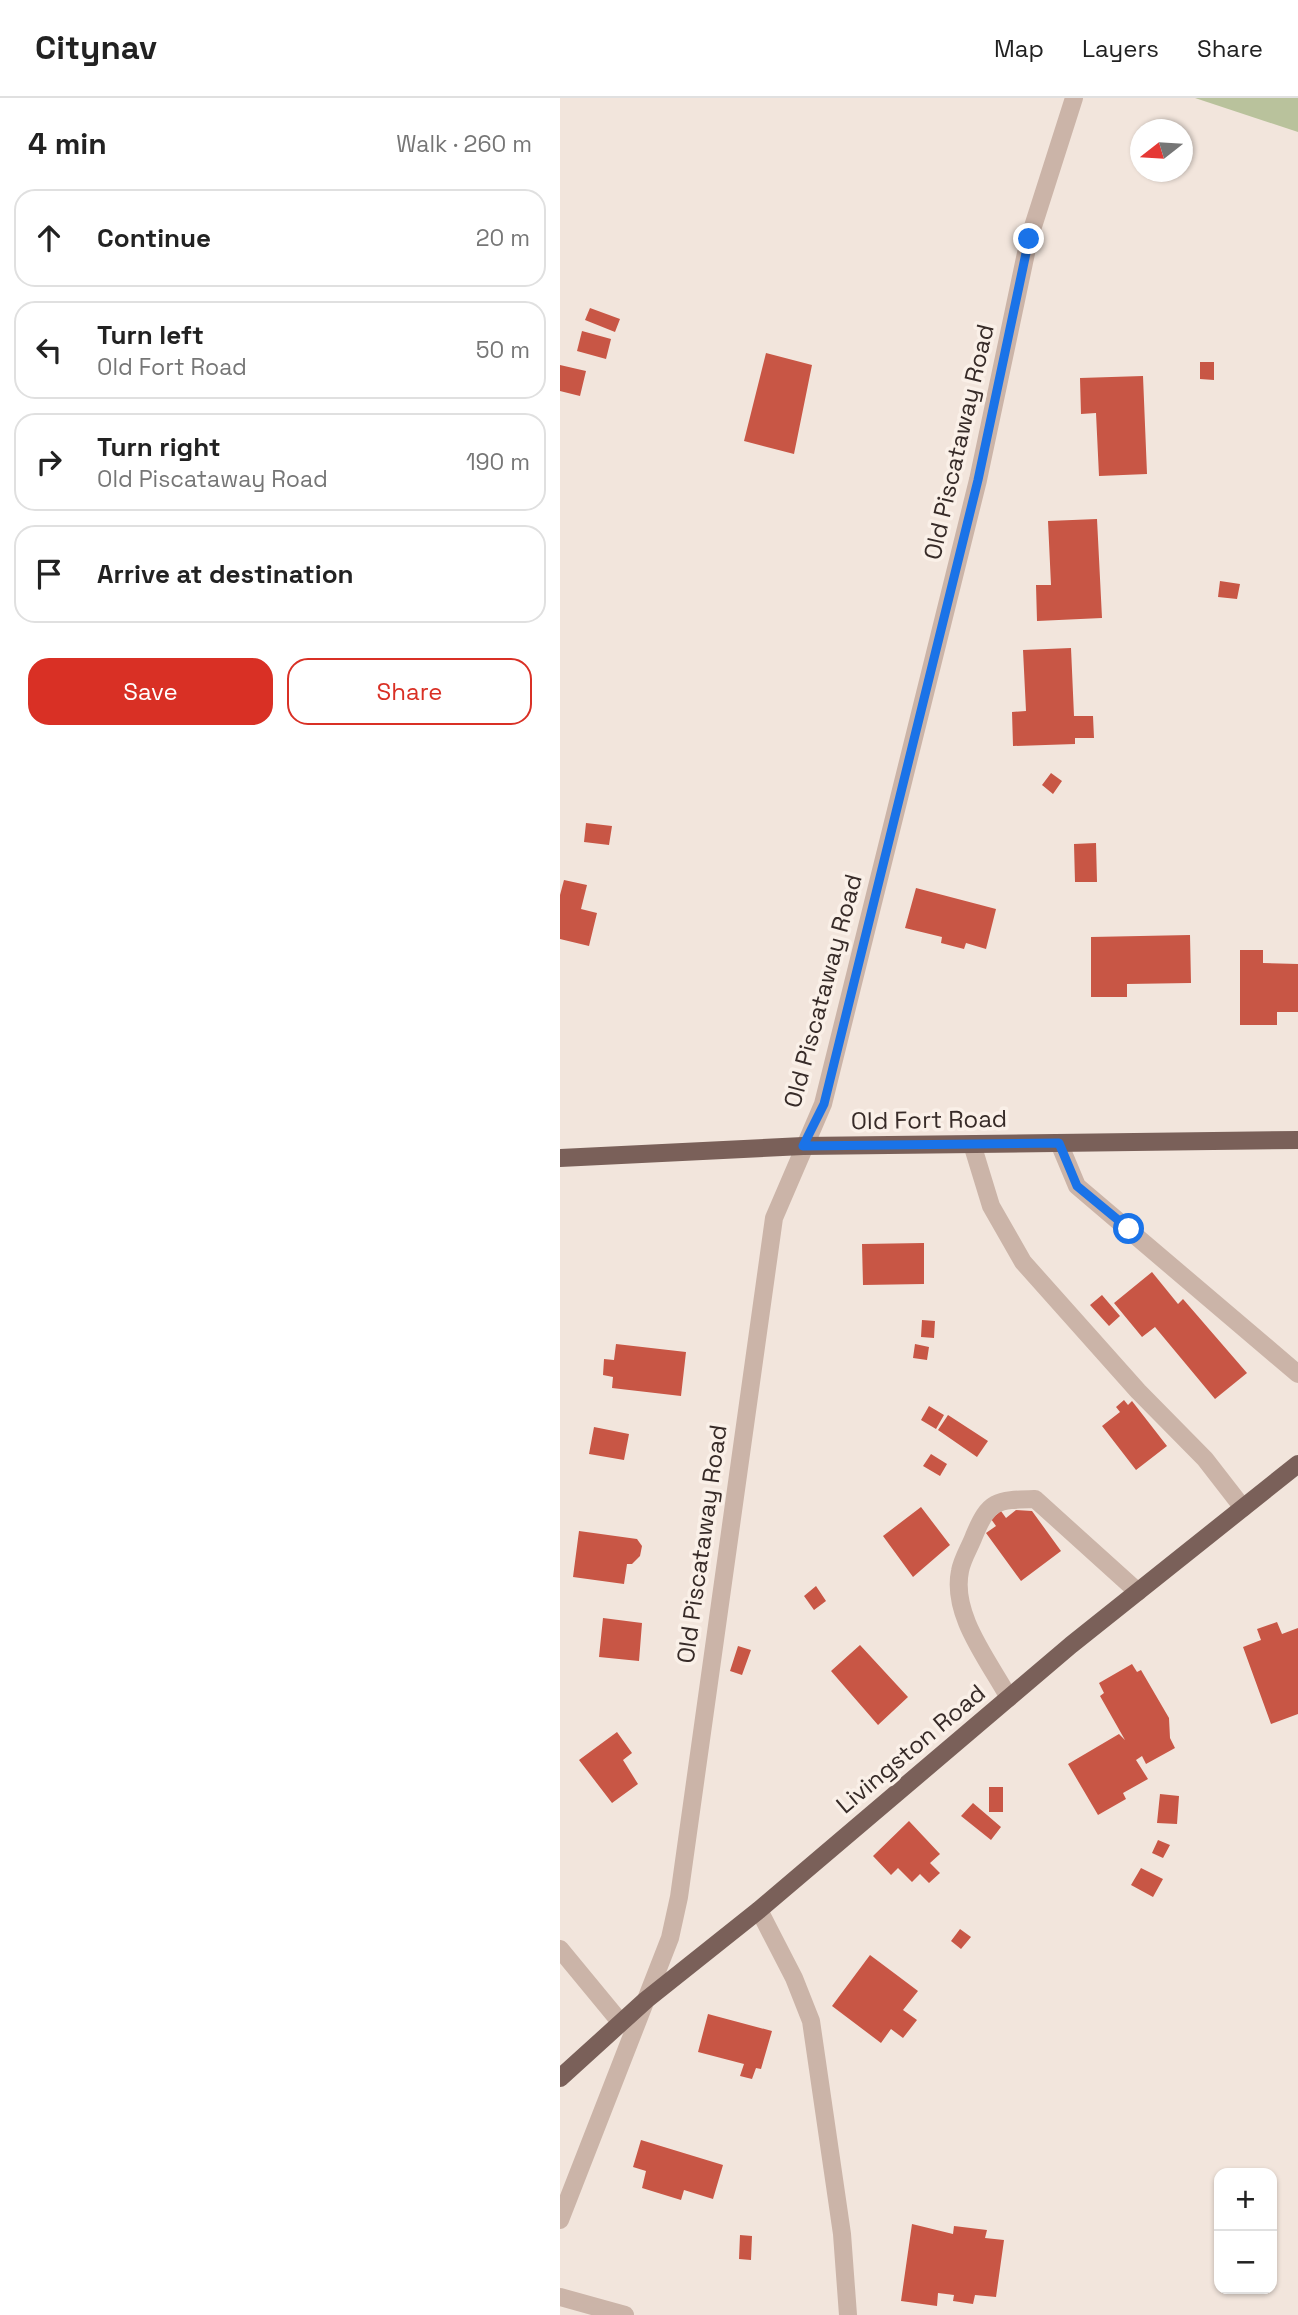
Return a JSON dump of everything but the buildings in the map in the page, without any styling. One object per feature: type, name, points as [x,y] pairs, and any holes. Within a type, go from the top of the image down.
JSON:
[{"type":"main road","name":"Old Fort Road","points":[[560,1158],[803,1146],[1298,1140]]},
{"type":"main road","name":"Livingston Road","points":[[560,2078],[646,2000],[759,1910],[1009,1698],[1298,1464]]},
{"type":"street","name":"Old Piscataway Road","points":[[560,2220],[670,1938],[679,1897],[774,1218],[803,1146],[824,1104],[978,480],[1029,239],[1074,98]]},
{"type":"street","points":[[1059,1143],[1077,1186],[1298,1374]]},
{"type":"street","points":[[972,1144],[991,1206],[1023,1262],[1138,1391],[1205,1458],[1243,1508]]},
{"type":"street","points":[[1009,1698],[961,1610],[957,1592],[960,1569],[980,1517],[1002,1500],[1035,1499],[1138,1592]]},
{"type":"street","points":[[759,1910],[794,1978],[811,2021],[842,2235],[848,2315]]},
{"type":"street","points":[[560,1949],[621,2023]]},
{"type":"street","points":[[560,2297],[625,2315]]},
{"type":"green space","points":[[1195,98],[1298,98],[1298,132]]},
{"type":"route","points":[[1029,239],[978,480],[824,1104],[803,1146],[1059,1143],[1077,1186],[1129,1229]]}]
